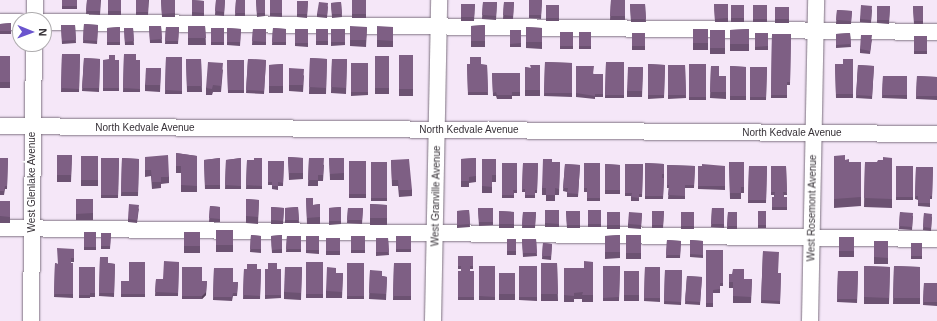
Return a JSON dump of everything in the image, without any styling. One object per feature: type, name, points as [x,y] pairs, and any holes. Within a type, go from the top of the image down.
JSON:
[{"type":"street","points":[[35,0],[35,12]]},
{"type":"street","name":"West Granville Avenue","points":[[434,321],[439,0]]},
{"type":"street","name":"West Rosemont Avenue","points":[[810,321],[816,0]]},
{"type":"street","points":[[0,22],[12,22]]},
{"type":"street","points":[[52,22],[439,28],[937,32]]},
{"type":"street","name":"West Glenlake Avenue","points":[[31,321],[34,52]]},
{"type":"street","name":"North Kedvale Avenue","points":[[0,126],[937,134]]},
{"type":"street","points":[[0,228],[937,239]]},
{"type":"building","points":[[62,0],[77,0],[77,6],[62,6]]},
{"type":"building","points":[[87,0],[100,0],[100,11],[86,11]]},
{"type":"building","points":[[108,0],[121,0],[121,11],[108,11]]},
{"type":"building","points":[[136,0],[148,0],[148,12],[136,12]]},
{"type":"building","points":[[161,0],[175,0],[175,13],[162,14]]},
{"type":"building","points":[[192,0],[204,1],[204,13],[192,12]]},
{"type":"building","points":[[216,0],[225,0],[224,12],[215,11]]},
{"type":"building","points":[[236,0],[245,0],[245,13],[235,13]]},
{"type":"building","points":[[256,0],[265,0],[265,13],[257,13]]},
{"type":"building","points":[[270,0],[282,0],[282,13],[270,13]]},
{"type":"building","points":[[352,0],[366,0],[366,14],[352,14]]},
{"type":"building","points":[[529,0],[542,0],[541,15],[529,15]]},
{"type":"building","points":[[611,0],[625,0],[625,16],[610,16]]},
{"type":"building","points":[[297,1],[308,1],[307,14],[297,14]]},
{"type":"building","points":[[319,2],[328,3],[327,15],[317,14]]},
{"type":"building","points":[[341,2],[342,14],[332,14],[331,3]]},
{"type":"building","points":[[483,2],[497,2],[496,16],[482,15]]},
{"type":"building","points":[[504,2],[514,2],[513,16],[503,15]]},
{"type":"building","points":[[461,4],[475,4],[474,17],[461,17]]},
{"type":"building","points":[[630,4],[645,4],[646,19],[631,19]]},
{"type":"building","points":[[714,4],[728,4],[728,18],[715,19]]},
{"type":"building","points":[[546,5],[559,5],[559,18],[546,18]]},
{"type":"building","points":[[731,5],[744,5],[744,18],[731,18]]},
{"type":"building","points":[[753,5],[767,5],[767,19],[753,19]]},
{"type":"building","points":[[861,5],[872,6],[871,20],[860,19]]},
{"type":"building","points":[[877,6],[890,6],[889,20],[877,20]]},
{"type":"building","points":[[913,6],[923,6],[923,21],[914,21]]},
{"type":"building","points":[[775,7],[789,7],[789,19],[775,19]]},
{"type":"building","points":[[837,10],[852,11],[851,21],[836,20]]},
{"type":"building","points":[[11,23],[11,31],[0,31],[0,24]]},
{"type":"building","points":[[84,24],[98,25],[97,41],[83,40]]},
{"type":"building","points":[[61,25],[75,25],[76,40],[62,41]]},
{"type":"building","points":[[485,25],[485,41],[471,41],[471,26]]},
{"type":"building","points":[[149,26],[161,26],[162,39],[150,40]]},
{"type":"building","points":[[188,26],[205,26],[206,38],[188,38]]},
{"type":"building","points":[[350,26],[367,27],[366,40],[350,40]]},
{"type":"building","points":[[377,26],[393,27],[393,41],[377,40]]},
{"type":"building","points":[[120,27],[120,42],[107,42],[107,28]]},
{"type":"building","points":[[166,27],[179,27],[178,41],[165,41]]},
{"type":"building","points":[[526,27],[542,28],[542,42],[526,42]]},
{"type":"building","points":[[124,28],[133,28],[134,41],[125,42]]},
{"type":"building","points":[[211,28],[224,28],[224,42],[211,42]]},
{"type":"building","points":[[227,28],[241,29],[240,42],[227,42]]},
{"type":"building","points":[[273,28],[286,29],[286,42],[272,42]]},
{"type":"building","points":[[253,29],[266,29],[266,42],[252,41]]},
{"type":"building","points":[[295,29],[308,29],[308,43],[295,43]]},
{"type":"building","points":[[316,29],[328,29],[328,41],[316,41]]},
{"type":"building","points":[[331,29],[345,29],[345,42],[331,42]]},
{"type":"building","points":[[693,29],[708,29],[708,43],[693,43]]},
{"type":"building","points":[[749,29],[749,44],[730,44],[730,30]]},
{"type":"building","points":[[510,30],[521,30],[521,43],[510,44]]},
{"type":"building","points":[[710,30],[725,30],[725,48],[710,48]]},
{"type":"building","points":[[560,32],[573,32],[573,46],[560,46]]},
{"type":"building","points":[[579,32],[591,32],[591,46],[579,46]]},
{"type":"building","points":[[632,33],[645,33],[645,46],[632,46]]},
{"type":"building","points":[[755,33],[768,33],[768,46],[755,47]]},
{"type":"building","points":[[850,33],[851,44],[836,45],[836,34]]},
{"type":"building","points":[[772,34],[791,34],[790,82],[787,82],[787,95],[771,95]]},
{"type":"building","points":[[861,35],[872,35],[870,51],[860,49]]},
{"type":"building","points":[[914,36],[927,36],[927,51],[914,51]]},
{"type":"building","points":[[62,54],[80,54],[79,89],[61,88]]},
{"type":"building","points":[[124,54],[136,54],[136,60],[140,60],[140,89],[123,88]]},
{"type":"building","points":[[109,55],[115,55],[115,60],[119,60],[119,88],[103,88],[103,60],[109,59]]},
{"type":"building","points":[[399,55],[413,55],[413,89],[399,89]]},
{"type":"building","points":[[0,56],[10,56],[10,82],[0,82]]},
{"type":"building","points":[[375,56],[389,56],[389,88],[375,88]]},
{"type":"building","points":[[166,57],[182,57],[182,91],[165,90]]},
{"type":"building","points":[[470,57],[481,57],[481,64],[487,65],[488,92],[468,92],[467,64],[470,64]]},
{"type":"building","points":[[84,58],[100,59],[99,88],[82,88]]},
{"type":"building","points":[[310,58],[327,59],[326,88],[309,87]]},
{"type":"building","points":[[186,59],[201,59],[202,86],[187,86]]},
{"type":"building","points":[[248,59],[266,60],[264,91],[246,90]]},
{"type":"building","points":[[332,59],[347,59],[346,88],[331,87]]},
{"type":"building","points":[[843,59],[853,59],[853,94],[836,94],[835,64],[843,64]]},
{"type":"building","points":[[227,60],[244,60],[244,90],[228,90]]},
{"type":"building","points":[[208,62],[223,63],[221,86],[213,85],[212,89],[206,88]]},
{"type":"building","points":[[545,62],[572,63],[572,93],[544,93]]},
{"type":"building","points":[[606,62],[624,62],[624,95],[605,95]]},
{"type":"building","points":[[351,63],[368,63],[368,92],[351,92]]},
{"type":"building","points":[[283,64],[283,86],[269,86],[269,65]]},
{"type":"building","points":[[648,64],[665,65],[664,95],[648,95]]},
{"type":"building","points":[[689,64],[706,64],[706,97],[689,97]]},
{"type":"building","points":[[530,65],[540,65],[540,90],[525,90],[525,67],[531,68]]},
{"type":"building","points":[[668,65],[685,65],[686,95],[668,95]]},
{"type":"building","points":[[858,65],[874,66],[872,96],[856,95]]},
{"type":"building","points":[[576,66],[594,66],[593,74],[603,74],[603,94],[595,94],[595,96],[576,93]]},
{"type":"building","points":[[711,66],[719,66],[719,76],[726,76],[726,92],[710,92]]},
{"type":"building","points":[[730,66],[746,67],[746,96],[730,96]]},
{"type":"building","points":[[628,67],[643,67],[642,91],[627,91]]},
{"type":"building","points":[[750,67],[767,67],[766,97],[750,97]]},
{"type":"building","points":[[146,68],[161,68],[160,85],[145,85]]},
{"type":"building","points":[[289,68],[304,69],[303,85],[289,85]]},
{"type":"building","points":[[492,73],[520,73],[520,92],[512,92],[512,95],[497,95],[496,92],[493,93]]},
{"type":"building","points":[[883,76],[907,76],[907,95],[882,95]]},
{"type":"building","points":[[917,76],[937,77],[937,96],[916,96]]},
{"type":"building","points":[[176,153],[197,156],[197,186],[181,185],[181,166],[176,166]]},
{"type":"building","points":[[57,155],[72,155],[71,175],[57,175]]},
{"type":"building","points":[[168,155],[169,177],[161,177],[161,182],[152,182],[151,170],[145,170],[145,157]]},
{"type":"building","points":[[845,155],[845,160],[849,159],[849,162],[861,162],[861,197],[834,199],[834,156]]},
{"type":"building","points":[[81,156],[98,156],[98,180],[81,180]]},
{"type":"building","points":[[288,157],[303,158],[303,173],[289,173]]},
{"type":"building","points":[[883,157],[892,158],[892,199],[864,198],[865,162],[877,162],[878,160],[883,160]]},
{"type":"building","points":[[0,158],[8,158],[7,186],[5,186],[4,191],[0,191]]},
{"type":"building","points":[[101,158],[119,158],[118,195],[101,195]]},
{"type":"building","points":[[122,158],[139,159],[138,192],[121,192]]},
{"type":"building","points":[[220,158],[220,185],[205,185],[204,160]]},
{"type":"building","points":[[241,158],[241,186],[225,185],[226,160]]},
{"type":"building","points":[[254,158],[262,158],[262,186],[246,185],[247,160],[254,160]]},
{"type":"building","points":[[309,158],[324,158],[323,175],[318,175],[318,180],[308,180]]},
{"type":"building","points":[[329,158],[344,158],[344,173],[330,174]]},
{"type":"building","points":[[476,158],[476,176],[469,177],[469,181],[461,181],[461,159]]},
{"type":"building","points":[[409,159],[412,190],[399,190],[398,180],[392,180],[391,160]]},
{"type":"building","points":[[482,159],[496,159],[496,175],[492,175],[492,187],[482,186]]},
{"type":"building","points":[[543,159],[552,159],[552,162],[560,162],[559,189],[555,188],[555,195],[546,195],[546,188],[542,188]]},
{"type":"building","points":[[268,161],[284,161],[283,183],[278,182],[278,186],[272,186],[272,182],[268,182]]},
{"type":"building","points":[[349,161],[366,161],[366,194],[349,194]]},
{"type":"building","points":[[371,162],[387,162],[387,198],[371,198]]},
{"type":"building","points":[[729,162],[744,162],[744,187],[741,187],[741,193],[730,193]]},
{"type":"building","points":[[502,163],[517,163],[517,190],[513,190],[514,195],[502,195]]},
{"type":"building","points":[[523,163],[538,163],[537,190],[535,190],[535,195],[525,195],[525,189],[522,189]]},
{"type":"building","points":[[584,163],[600,163],[600,198],[587,198],[587,188],[584,188]]},
{"type":"building","points":[[645,163],[664,164],[664,174],[662,174],[662,178],[664,178],[663,196],[645,196]]},
{"type":"building","points":[[565,164],[580,165],[578,194],[567,193],[568,188],[563,188]]},
{"type":"building","points":[[605,164],[620,165],[620,190],[605,190]]},
{"type":"building","points":[[625,164],[643,164],[642,194],[639,194],[639,198],[631,197],[632,193],[625,193]]},
{"type":"building","points":[[702,164],[725,166],[725,186],[698,186],[698,166],[702,166]]},
{"type":"building","points":[[667,165],[695,166],[694,185],[685,185],[685,196],[668,195],[669,185],[667,185]]},
{"type":"building","points":[[749,166],[767,166],[766,200],[748,200]]},
{"type":"building","points":[[771,166],[786,166],[787,192],[783,192],[784,197],[787,197],[787,207],[772,207],[772,197],[774,197],[775,192],[771,192]]},
{"type":"building","points":[[896,166],[913,166],[913,197],[896,197]]},
{"type":"building","points":[[916,167],[933,167],[932,196],[930,196],[930,203],[918,203],[918,196],[915,196]]},
{"type":"building","points":[[306,198],[313,198],[313,205],[320,204],[320,217],[307,218]]},
{"type":"building","points":[[76,199],[93,199],[93,213],[76,214]]},
{"type":"building","points":[[246,199],[259,200],[258,217],[246,216]]},
{"type":"building","points":[[0,201],[10,201],[10,217],[0,216]]},
{"type":"building","points":[[129,204],[139,205],[137,220],[128,219]]},
{"type":"building","points":[[370,204],[387,205],[387,218],[370,218]]},
{"type":"building","points":[[210,206],[220,207],[220,219],[209,218]]},
{"type":"building","points":[[271,207],[284,208],[283,221],[271,220]]},
{"type":"building","points":[[298,207],[299,220],[285,220],[285,208]]},
{"type":"building","points":[[341,207],[341,221],[329,221],[329,208]]},
{"type":"building","points":[[348,208],[363,208],[362,220],[347,220]]},
{"type":"building","points":[[478,208],[493,208],[493,222],[479,222]]},
{"type":"building","points":[[712,208],[724,208],[724,224],[711,224]]},
{"type":"building","points":[[469,210],[470,224],[457,225],[457,211]]},
{"type":"building","points":[[545,210],[559,210],[559,224],[545,223]]},
{"type":"building","points":[[588,210],[601,210],[601,224],[588,224]]},
{"type":"building","points":[[499,211],[514,212],[514,224],[499,224]]},
{"type":"building","points":[[566,211],[580,211],[580,225],[567,225]]},
{"type":"building","points":[[652,211],[664,211],[663,225],[652,225]]},
{"type":"building","points":[[758,211],[766,211],[766,225],[758,225]]},
{"type":"building","points":[[523,212],[536,212],[535,225],[522,225]]},
{"type":"building","points":[[607,212],[620,212],[620,225],[607,225]]},
{"type":"building","points":[[629,212],[642,213],[641,225],[628,224]]},
{"type":"building","points":[[681,212],[694,212],[694,226],[681,226]]},
{"type":"building","points":[[728,212],[737,212],[737,226],[727,226]]},
{"type":"building","points":[[900,212],[913,213],[912,227],[899,226]]},
{"type":"building","points":[[924,213],[932,214],[931,228],[923,227]]},
{"type":"building","points":[[216,230],[233,230],[233,245],[216,245]]},
{"type":"building","points":[[84,232],[96,232],[96,247],[84,247]]},
{"type":"building","points":[[184,232],[200,232],[200,246],[184,246]]},
{"type":"building","points":[[101,233],[111,233],[110,246],[101,246]]},
{"type":"building","points":[[251,235],[261,236],[261,249],[250,249]]},
{"type":"building","points":[[282,235],[282,249],[272,250],[271,236]]},
{"type":"building","points":[[620,235],[620,252],[605,252],[605,236]]},
{"type":"building","points":[[626,235],[641,235],[641,253],[626,253]]},
{"type":"building","points":[[287,236],[301,236],[301,249],[286,249]]},
{"type":"building","points":[[306,236],[319,236],[319,250],[306,250]]},
{"type":"building","points":[[351,236],[365,236],[365,250],[351,250]]},
{"type":"building","points":[[396,236],[411,236],[411,249],[396,249]]},
{"type":"building","points":[[839,237],[854,237],[854,251],[839,251]]},
{"type":"building","points":[[326,238],[340,238],[340,251],[326,251]]},
{"type":"building","points":[[376,238],[388,238],[389,252],[376,252]]},
{"type":"building","points":[[507,239],[516,239],[516,251],[507,251]]},
{"type":"building","points":[[522,239],[536,239],[537,253],[523,253]]},
{"type":"building","points":[[667,240],[681,241],[680,255],[666,255]]},
{"type":"building","points":[[690,240],[703,241],[703,255],[690,254]]},
{"type":"building","points":[[874,241],[888,241],[888,258],[874,257]]},
{"type":"building","points":[[543,243],[552,244],[551,256],[542,256]]},
{"type":"building","points":[[911,243],[922,243],[922,256],[911,256]]},
{"type":"building","points":[[57,248],[74,249],[74,258],[71,258],[71,263],[73,263],[73,294],[54,294],[55,263],[58,264]]},
{"type":"building","points":[[706,250],[723,250],[723,283],[720,283],[720,289],[713,290],[713,303],[706,303]]},
{"type":"building","points":[[763,251],[779,252],[778,273],[781,273],[780,301],[761,300]]},
{"type":"building","points":[[458,256],[473,256],[473,266],[470,266],[470,271],[474,271],[474,297],[458,297],[458,271],[461,271],[461,266],[458,266]]},
{"type":"building","points":[[100,257],[108,257],[108,263],[115,264],[114,293],[99,293]]},
{"type":"building","points":[[164,261],[179,262],[178,293],[155,292],[156,279],[163,279]]},
{"type":"building","points":[[584,261],[593,262],[593,295],[582,295],[583,292],[574,293],[574,296],[564,295],[564,268],[584,268]]},
{"type":"building","points":[[129,262],[145,262],[145,294],[121,294],[121,281],[129,281]]},
{"type":"building","points":[[306,262],[323,262],[323,294],[306,294]]},
{"type":"building","points":[[268,263],[277,263],[277,269],[281,269],[281,295],[265,295],[265,269],[268,269]]},
{"type":"building","points":[[347,263],[364,263],[364,296],[347,296]]},
{"type":"building","points":[[394,263],[411,263],[411,296],[393,296]]},
{"type":"building","points":[[541,263],[557,263],[558,294],[541,294]]},
{"type":"building","points":[[247,264],[257,264],[257,269],[261,269],[260,296],[243,295],[244,269],[247,269]]},
{"type":"building","points":[[479,266],[495,266],[495,297],[479,296]]},
{"type":"building","points":[[519,266],[537,266],[537,297],[519,297]]},
{"type":"building","points":[[603,266],[620,266],[619,297],[603,298]]},
{"type":"building","points":[[864,266],[890,267],[889,298],[864,297]]},
{"type":"building","points":[[894,266],[920,267],[920,298],[893,298]]},
{"type":"building","points":[[79,267],[95,267],[95,293],[90,293],[90,295],[79,295]]},
{"type":"building","points":[[182,267],[202,267],[202,281],[207,281],[206,292],[202,296],[182,296]]},
{"type":"building","points":[[285,267],[302,267],[301,293],[284,292]]},
{"type":"building","points":[[327,267],[336,268],[336,273],[343,273],[342,292],[326,291]]},
{"type":"building","points":[[645,267],[660,267],[660,298],[644,298]]},
{"type":"building","points":[[214,268],[233,268],[233,282],[238,282],[237,293],[233,293],[232,297],[213,297]]},
{"type":"building","points":[[733,269],[744,269],[744,279],[752,279],[751,297],[733,296],[733,282],[729,282],[729,274],[732,274]]},
{"type":"building","points":[[370,270],[382,271],[382,276],[387,277],[386,294],[369,293]]},
{"type":"building","points":[[665,270],[682,270],[681,302],[664,301]]},
{"type":"building","points":[[624,271],[639,271],[639,295],[624,295]]},
{"type":"building","points":[[838,271],[858,271],[857,299],[837,299]]},
{"type":"building","points":[[499,273],[515,273],[515,294],[499,294]]},
{"type":"building","points":[[687,276],[702,277],[700,302],[685,301]]},
{"type":"building","points":[[924,283],[937,283],[937,302],[923,302]]}]
